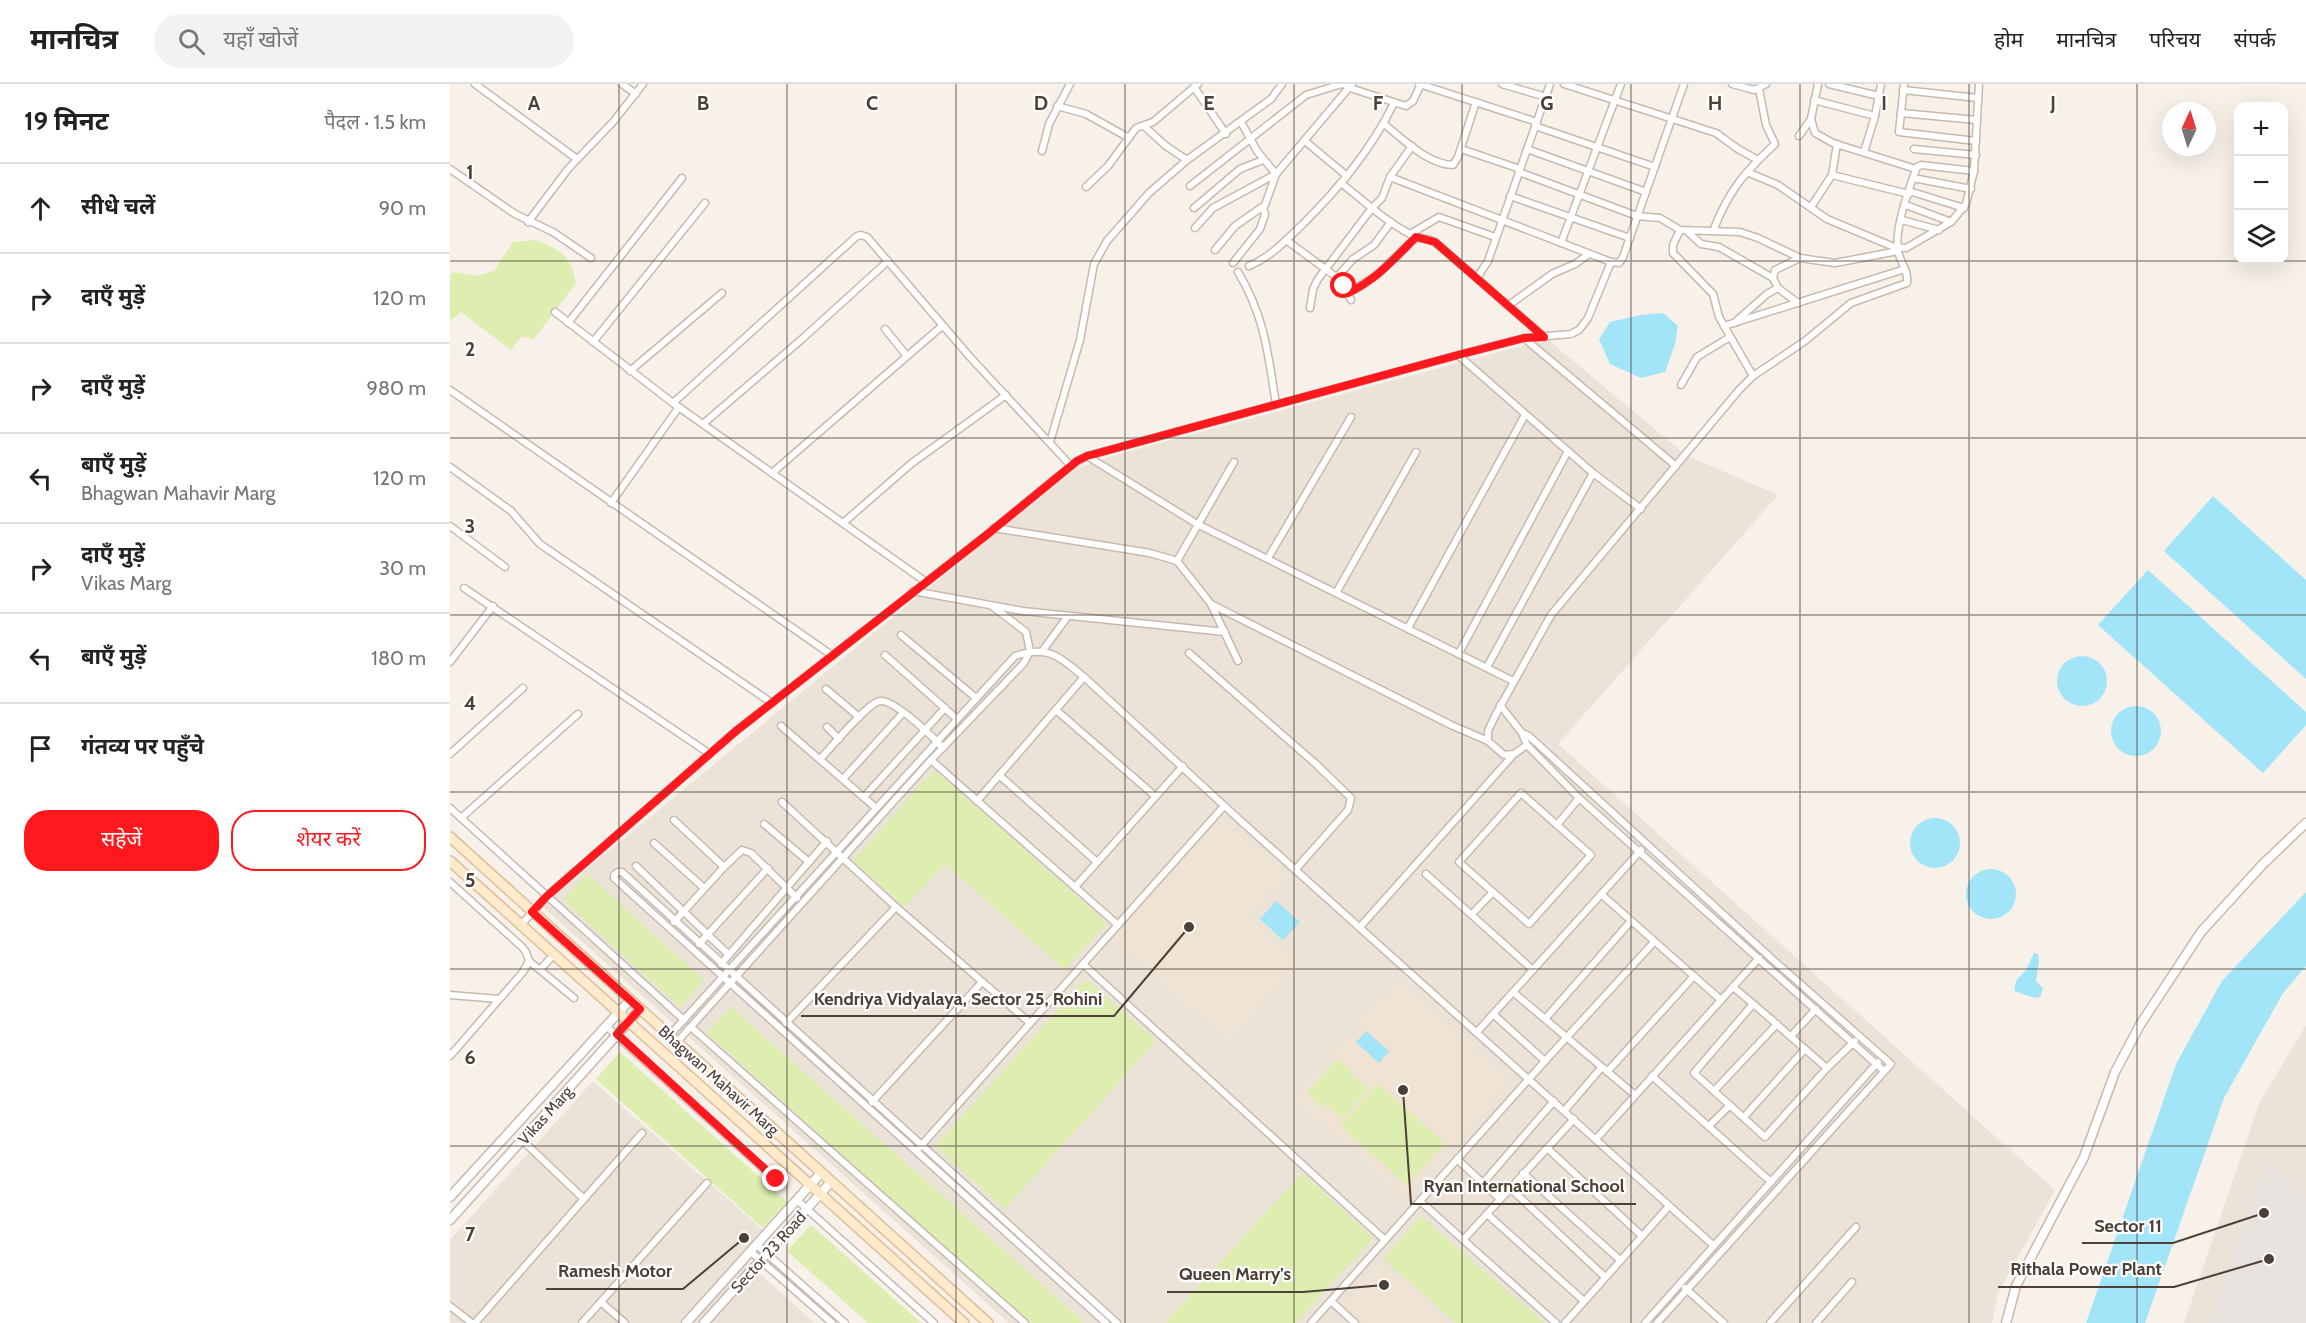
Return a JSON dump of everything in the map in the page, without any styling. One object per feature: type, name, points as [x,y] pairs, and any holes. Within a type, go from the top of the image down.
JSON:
[{"type":"main road","name":"Bhagwan Mahavir Marg","points":[[450,837],[988,1323]]},
{"type":"main road","points":[[450,861],[618,1012]]},
{"type":"main road","name":"Bhagwan Mahavir Marg","points":[[618,1012],[820,1194]]},
{"type":"main road","points":[[820,1194],[964,1323]]},
{"type":"street","points":[[476,84],[577,159]]},
{"type":"street","points":[[622,84],[636,94]]},
{"type":"street","points":[[528,222],[577,159],[613,122],[643,84]]},
{"type":"street","points":[[1042,151],[1049,124],[1070,84]]},
{"type":"street","points":[[1050,442],[1080,340],[1094,264],[1107,241],[1149,193],[1187,160],[1226,134],[1271,99],[1282,84]]},
{"type":"street","points":[[1190,186],[1306,95],[1342,84],[1401,106],[1410,105],[1420,84],[1655,167]]},
{"type":"street","points":[[1502,84],[1546,97]]},
{"type":"street","points":[[1477,278],[1488,261],[1550,84]]},
{"type":"street","points":[[1564,84],[1723,136],[1734,147],[1758,160]]},
{"type":"street","points":[[1561,243],[1621,84]]},
{"type":"street","points":[[1390,177],[1501,221],[1619,263],[1630,238],[1684,84]]},
{"type":"street","points":[[1732,84],[1746,88],[1759,88],[1766,84]]},
{"type":"street","points":[[1818,84],[1811,119],[1815,133],[1837,144],[1916,170]]},
{"type":"street","points":[[1829,84],[1879,96]]},
{"type":"street","points":[[1864,152],[1875,116],[1881,84]]},
{"type":"street","points":[[1684,231],[1740,232],[1800,258],[1834,263],[1906,248],[1940,230],[1964,208],[1971,189],[1976,155],[1979,84]]},
{"type":"street","points":[[1086,187],[1108,166],[1136,128],[1144,126],[1166,112],[1196,86],[1226,134]]},
{"type":"street","points":[[1195,228],[1213,208],[1276,174],[1351,86]]},
{"type":"street","points":[[1976,141],[1899,132],[1903,87],[1978,98]]},
{"type":"street","points":[[1713,231],[1724,202],[1747,172],[1775,144],[1766,125],[1759,88]]},
{"type":"street","points":[[1814,99],[1875,116]]},
{"type":"street","points":[[1384,124],[1432,159],[1449,165],[1456,162],[1476,102]]},
{"type":"street","points":[[1249,266],[1271,254],[1341,183],[1371,146],[1394,104]]},
{"type":"street","points":[[1057,106],[1071,112],[1086,114],[1130,138]]},
{"type":"street","points":[[1901,113],[1977,120]]},
{"type":"street","points":[[1799,136],[1811,119]]},
{"type":"street","points":[[1241,122],[1263,160],[1276,174]]},
{"type":"street","points":[[1144,126],[1166,146],[1187,160]]},
{"type":"street","points":[[1305,141],[1347,176]]},
{"type":"street","points":[[1810,207],[1832,175],[1837,144]]},
{"type":"street","points":[[1310,308],[1313,289],[1372,208],[1382,198],[1390,177],[1412,146]]},
{"type":"street","points":[[1461,149],[1637,216],[1660,218],[1684,231],[1701,244],[1719,247],[1773,278],[1778,288],[1798,303]]},
{"type":"street","points":[[1527,149],[1646,192]]},
{"type":"street","points":[[1914,149],[1976,155]]},
{"type":"street","points":[[1194,208],[1240,169],[1263,160]]},
{"type":"street","points":[[1488,741],[1488,731],[1500,705],[1557,606],[1753,376],[1799,346],[1851,303],[1905,284],[1908,280],[1898,250],[1898,232],[1916,170],[1921,165],[1974,171]]},
{"type":"street","points":[[450,169],[528,222],[553,232],[591,258]]},
{"type":"street","points":[[1747,172],[1778,185],[1827,219],[1898,250]]},
{"type":"street","points":[[1215,250],[1235,226],[1268,201],[1276,174]]},
{"type":"street","points":[[1832,175],[1964,208]]},
{"type":"street","points":[[568,322],[682,178]]},
{"type":"street","points":[[1913,178],[1971,189]]},
{"type":"street","points":[[1341,183],[1413,236],[1435,242],[1544,337]]},
{"type":"street","points":[[1510,196],[1630,238]]},
{"type":"street","points":[[593,342],[705,203]]},
{"type":"street","points":[[1906,205],[1951,222]]},
{"type":"street","points":[[1233,263],[1260,229],[1265,214],[1263,207]]},
{"type":"street","points":[[1348,293],[1377,275],[1413,236],[1439,217],[1495,237]]},
{"type":"street","points":[[1902,220],[1940,230]]},
{"type":"street","points":[[1336,277],[1353,259],[1374,245],[1391,222]]},
{"type":"street","points":[[1684,231],[1673,245],[1673,253],[1713,294],[1716,310],[1753,376]]},
{"type":"street","points":[[611,503],[676,405],[857,236],[861,235],[867,237],[942,326],[1071,466]]},
{"type":"street","points":[[1286,240],[1336,277],[1351,300]]},
{"type":"street","points":[[1509,305],[1552,274],[1575,264],[1589,254]]},
{"type":"street","points":[[1773,278],[1775,270],[1800,258]]},
{"type":"street","points":[[703,424],[888,261]]},
{"type":"street","points":[[521,925],[547,896],[710,754],[1071,466],[1087,456],[1524,338],[1571,334],[1582,327],[1611,262]]},
{"type":"street","points":[[1724,326],[1905,269]]},
{"type":"street","points":[[1238,272],[1254,300],[1260,317],[1267,342],[1276,404]]},
{"type":"street","points":[[1733,323],[1767,294],[1778,288]]},
{"type":"street","points":[[630,371],[722,292]]},
{"type":"street","points":[[555,312],[676,405],[926,582]]},
{"type":"street","points":[[772,473],[942,326]]},
{"type":"street","points":[[885,329],[907,356]]},
{"type":"street","points":[[1681,385],[1697,357],[1730,337]]},
{"type":"street","points":[[1524,338],[1676,466]]},
{"type":"street","points":[[1458,355],[1593,473],[1641,509]]},
{"type":"street","points":[[450,390],[833,656]]},
{"type":"street","points":[[843,524],[912,463],[1006,395]]},
{"type":"street","points":[[1408,627],[1525,415]]},
{"type":"street","points":[[1268,558],[1351,417]]},
{"type":"street","points":[[1459,653],[1568,451]]},
{"type":"street","points":[[1336,593],[1416,452]]},
{"type":"street","points":[[1087,456],[1197,524],[1513,681]]},
{"type":"street","points":[[1177,561],[1234,462]]},
{"type":"street","points":[[450,467],[519,518],[540,544],[772,703]]},
{"type":"street","points":[[1487,668],[1593,473]]},
{"type":"street","points":[[450,526],[505,567]]},
{"type":"street","points":[[994,528],[1150,553],[1177,561],[1211,604],[1238,661]]},
{"type":"street","points":[[464,588],[710,754]]},
{"type":"street","points":[[913,591],[992,606],[1068,616],[1225,632]]},
{"type":"street","points":[[1211,604],[1451,725],[1488,741],[1504,755],[1514,754]]},
{"type":"street","points":[[450,662],[493,606]]},
{"type":"street","points":[[673,1039],[684,1020],[723,977],[842,858],[1024,663],[1030,651],[1026,632],[992,606]]},
{"type":"street","points":[[1043,650],[1068,616]]},
{"type":"street","points":[[901,634],[976,698]]},
{"type":"street","points":[[673,1039],[691,1027],[735,977],[837,850],[1015,656],[1043,650],[1066,662],[1084,677],[1224,806],[1713,1245]]},
{"type":"street","points":[[1189,653],[1317,765],[1351,798],[1348,810],[1295,870]]},
{"type":"street","points":[[885,655],[957,719]]},
{"type":"street","points":[[977,801],[1084,677]]},
{"type":"street","points":[[450,754],[523,688]]},
{"type":"street","points":[[826,689],[859,717]]},
{"type":"street","points":[[820,759],[859,717],[879,701],[891,704],[943,748]]},
{"type":"street","points":[[1500,705],[1522,733],[1527,746],[1579,798],[1884,1071]]},
{"type":"street","points":[[864,797],[945,708]]},
{"type":"street","points":[[1056,710],[1155,796]]},
{"type":"street","points":[[843,779],[903,713]]},
{"type":"street","points":[[461,818],[578,714]]},
{"type":"street","points":[[781,726],[876,808]]},
{"type":"street","points":[[827,728],[839,739]]},
{"type":"street","points":[[1522,733],[1529,736],[1891,1064],[1657,1323]]},
{"type":"street","points":[[1360,927],[1514,754],[1527,746]]},
{"type":"street","points":[[932,760],[1118,925]]},
{"type":"street","points":[[1075,887],[1183,766]]},
{"type":"street","points":[[999,775],[1097,862]]},
{"type":"street","points":[[1521,793],[1591,855],[1529,924],[1493,892],[1459,862],[1521,793]]},
{"type":"street","points":[[1557,825],[1579,798]]},
{"type":"street","points":[[782,802],[837,850],[842,858],[896,907],[1030,1023]]},
{"type":"street","points":[[916,1151],[1224,806]]},
{"type":"street","points":[[450,808],[684,1020]]},
{"type":"street","points":[[674,820],[724,867]]},
{"type":"street","points":[[2006,1323],[2016,1286],[2084,1157],[2115,1072],[2140,1025],[2193,941],[2263,864],[2306,823]]},
{"type":"street","points":[[764,824],[808,862]]},
{"type":"street","points":[[721,964],[826,842]]},
{"type":"street","points":[[654,843],[704,888]]},
{"type":"street","points":[[1477,1032],[1647,844]]},
{"type":"street","points":[[674,922],[742,850],[751,853],[799,899]]},
{"type":"street","points":[[636,866],[729,955]]},
{"type":"street","points":[[699,944],[768,868]]},
{"type":"street","points":[[1106,1323],[614,878],[614,875],[618,872],[622,873],[1117,1323]]},
{"type":"street","points":[[1426,874],[1533,970]]},
{"type":"street","points":[[450,882],[522,947],[529,961],[574,998]]},
{"type":"street","points":[[1472,914],[1493,892]]},
{"type":"street","points":[[1601,894],[1721,1000]]},
{"type":"street","points":[[786,1023],[896,907]]},
{"type":"street","points":[[1545,1019],[1631,921]]},
{"type":"street","points":[[1311,1323],[1654,942]]},
{"type":"street","points":[[540,970],[554,954]]},
{"type":"street","points":[[1596,1138],[1759,958]]},
{"type":"street","points":[[450,1056],[523,972],[529,961]]},
{"type":"street","points":[[1083,964],[1385,1240]]},
{"type":"street","points":[[1565,1110],[1694,976]]},
{"type":"street","points":[[872,1102],[982,982]]},
{"type":"street","points":[[1733,987],[1827,1068]]},
{"type":"street","points":[[1513,992],[1635,1095]]},
{"type":"street","points":[[450,994],[499,999]]},
{"type":"street","name":"Vikas Marg","points":[[450,1197],[630,1000]]},
{"type":"street","points":[[1753,1004],[1694,1073],[1765,1137],[1859,1036]]},
{"type":"street","name":"Vikas Marg","points":[[450,1220],[640,1009]]},
{"type":"street","points":[[1791,1036],[1816,1009]]},
{"type":"street","points":[[1493,1014],[1545,1061]]},
{"type":"street","points":[[1714,1091],[1777,1024]]},
{"type":"street","points":[[606,1026],[776,1179]]},
{"type":"street","points":[[691,1027],[1025,1323]]},
{"type":"street","points":[[1744,1118],[1805,1049]]},
{"type":"street","points":[[1645,1323],[1883,1057]]},
{"type":"street","points":[[1652,1076],[1771,1182]]},
{"type":"street","points":[[1483,1183],[1554,1101]]},
{"type":"street","points":[[1709,1126],[1730,1105]]},
{"type":"street","points":[[1463,1240],[1574,1119]]},
{"type":"street","points":[[450,1306],[474,1323],[642,1133]]},
{"type":"street","points":[[522,1140],[584,1199]]},
{"type":"street","points":[[1547,1148],[1642,1236]]},
{"type":"street","points":[[1457,1159],[1500,1199]]},
{"type":"street","name":"Sector 23 Road","points":[[686,1323],[821,1173]]},
{"type":"street","points":[[1523,1173],[1620,1260]]},
{"type":"street","name":"Sector 23 Road","points":[[704,1323],[831,1182]]},
{"type":"street","points":[[582,1323],[707,1183]]},
{"type":"street","points":[[1510,1188],[1605,1277]]},
{"type":"street","points":[[797,1200],[934,1323]]},
{"type":"street","points":[[1420,1201],[1556,1323]]},
{"type":"street","points":[[1565,1323],[1669,1206]]},
{"type":"street","points":[[1487,1214],[1584,1301]]},
{"type":"street","points":[[1770,1323],[1856,1227]]},
{"type":"street","points":[[754,1248],[832,1323]]},
{"type":"street","points":[[764,1257],[845,1323]]},
{"type":"street","points":[[1816,1323],[1852,1282]]},
{"type":"street","points":[[1680,1284],[1724,1323]]},
{"type":"street","points":[[1330,1301],[1355,1323]]},
{"type":"street","points":[[601,1302],[625,1323]]},
{"type":"shaded area","points":[[1547,339],[1687,456],[1778,495],[1558,744],[2055,1190],[1998,1293],[1992,1323],[1009,1323],[542,906],[1076,469],[1112,456]]},
{"type":"shaded area","points":[[1222,819],[1284,876],[1244,917],[1297,962],[1227,1036],[1114,937]]},
{"type":"shaded area","points":[[1398,983],[1510,1082],[1407,1196],[1295,1097]]},
{"type":"shaded area","points":[[2306,1025],[2306,1323],[2184,1323],[2259,1104]]},
{"type":"shaded area","points":[[593,1081],[763,1230],[740,1256],[815,1323],[450,1323],[450,1240]]},
{"type":"shaded area","points":[[2267,1159],[2306,1195],[2306,1323],[2209,1323]]},
{"type":"shaded area","points":[[1382,1265],[1448,1323],[1366,1323],[1346,1305]]},
{"type":"green space","points":[[536,240],[563,255],[571,266],[576,283],[533,340],[522,336],[511,350],[461,312],[450,321],[450,274],[454,272],[476,276],[494,271],[513,242]]},
{"type":"green space","points":[[934,770],[1107,923],[1065,970],[945,864],[905,907],[853,861]]},
{"type":"green space","points":[[587,874],[704,980],[680,1007],[563,900]]},
{"type":"green space","points":[[1086,979],[1156,1041],[1005,1209],[935,1146]]},
{"type":"green space","points":[[731,1007],[1085,1323],[1030,1323],[707,1033]]},
{"type":"green space","points":[[620,1052],[787,1202],[763,1228],[596,1079]]},
{"type":"green space","points":[[1337,1059],[1353,1073],[1338,1091],[1353,1075],[1369,1089],[1342,1119],[1326,1104],[1322,1108],[1307,1093]]},
{"type":"green space","points":[[1378,1084],[1445,1143],[1407,1185],[1340,1126]]},
{"type":"green space","points":[[1302,1173],[1373,1238],[1296,1323],[1165,1323]]},
{"type":"green space","points":[[1421,1216],[1544,1323],[1456,1323],[1383,1259]]},
{"type":"green space","points":[[811,1225],[921,1323],[868,1323],[787,1251]]},
{"type":"water","points":[[1663,313],[1678,326],[1675,344],[1665,372],[1641,378],[1610,364],[1599,339],[1610,322]]},
{"type":"water","points":[[2213,496],[2306,580],[2306,679],[2164,551]]},
{"type":"water","points":[[2148,570],[2306,712],[2306,725],[2263,773],[2098,625]]},
{"type":"water","points":[[2077,656],[2087,656],[2100,663],[2107,676],[2107,686],[2100,699],[2087,706],[2077,706],[2068,702],[2061,695],[2057,686],[2057,676],[2061,667],[2068,660]]},
{"type":"water","points":[[2131,706],[2141,706],[2154,713],[2161,726],[2161,736],[2154,749],[2141,756],[2131,756],[2122,752],[2115,745],[2111,736],[2111,726],[2115,717],[2122,710]]},
{"type":"water","points":[[1930,818],[1940,818],[1953,825],[1960,838],[1960,848],[1953,861],[1940,868],[1930,868],[1921,864],[1914,857],[1910,848],[1910,838],[1914,829],[1921,822]]},
{"type":"water","points":[[1986,869],[1996,869],[2009,876],[2016,889],[2016,899],[2009,912],[1996,919],[1986,919],[1977,915],[1970,908],[1966,899],[1966,889],[1970,880],[1977,873]]},
{"type":"water","points":[[2306,892],[2306,966],[2283,993],[2224,1098],[2145,1323],[2086,1323],[2176,1064],[2222,981]]},
{"type":"water","points":[[1276,901],[1300,922],[1283,940],[1260,919]]},
{"type":"water","points":[[2034,953],[2038,954],[2039,961],[2036,981],[2043,988],[2040,997],[2035,998],[2014,991],[2016,981],[2026,970]]},
{"type":"water","points":[[1366,1031],[1389,1051],[1379,1063],[1356,1042]]},
{"type":"place","name":"Kendriya Vidyalaya, Sector 25, Rohini","points":[[1189,927]]},
{"type":"place","name":"Ryan International School","points":[[1403,1090]]},
{"type":"place","name":"Sector 11","points":[[2264,1213]]},
{"type":"place","name":"Ramesh Motor","points":[[744,1238]]},
{"type":"place","name":"Rithala Power Plant","points":[[2269,1259]]},
{"type":"place","name":"Queen Marry's","points":[[1384,1285]]},
{"type":"route","points":[[776,1179],[617,1034],[640,1009],[532,912],[547,896],[736,731],[984,537],[1077,461],[1087,456],[1458,355],[1524,338],[1544,337],[1494,292],[1430,240],[1416,237],[1377,275],[1362,286],[1348,293],[1344,286]]}]
